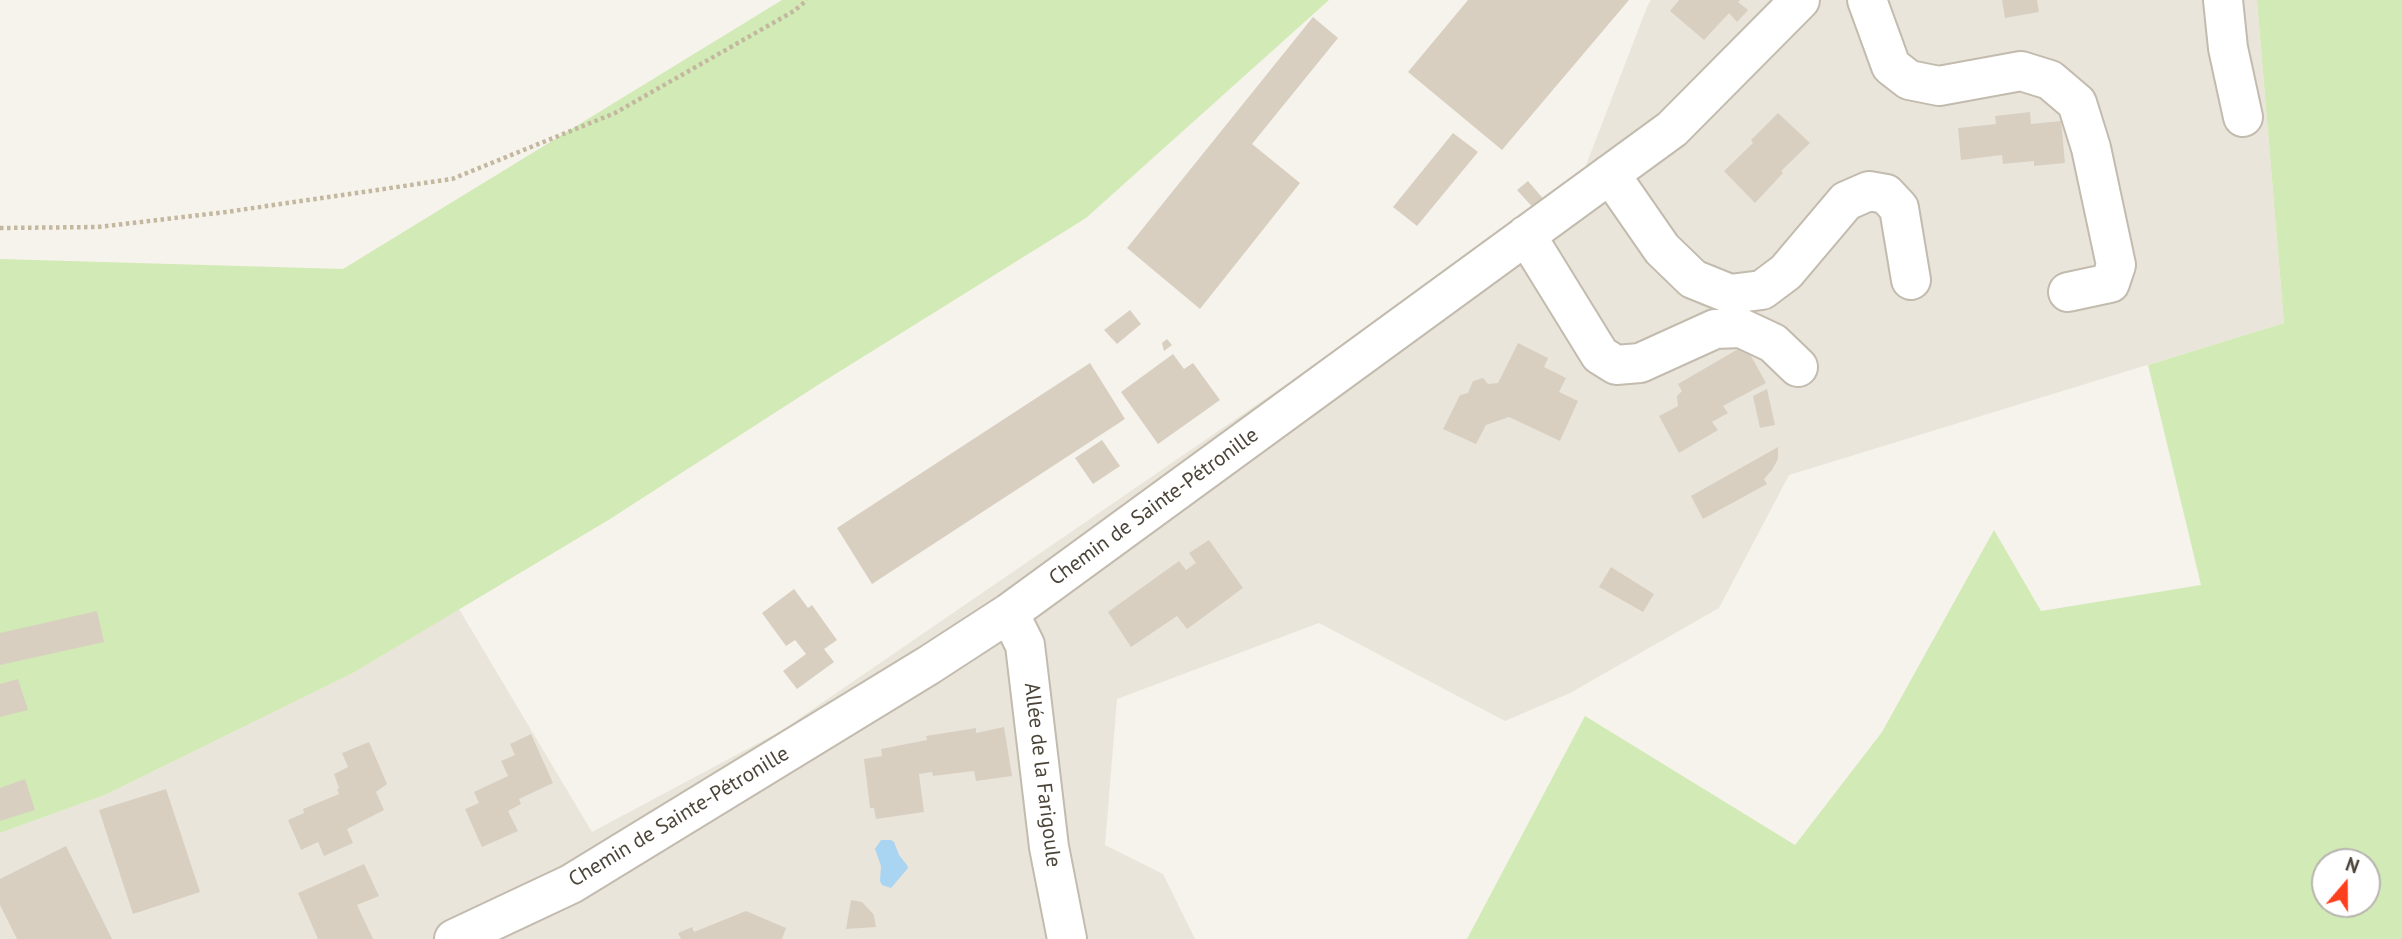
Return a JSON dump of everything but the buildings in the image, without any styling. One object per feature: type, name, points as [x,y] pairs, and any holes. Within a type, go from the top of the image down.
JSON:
[{"type":"street","name":"Chemin de Sainte-Pétronille","points":[[454,939],[570,884],[929,665],[1009,613],[1672,129],[1800,0]]},
{"type":"street","points":[[1867,0],[1891,66],[1909,80],[1939,86],[2021,71],[2050,80],[2077,103],[2091,148],[2116,264],[2110,283],[2068,292]]},
{"type":"street","points":[[2223,0],[2228,48],[2243,117]]},
{"type":"street","points":[[1610,174],[1662,249],[1693,279],[1730,294],[1762,290],[1786,272],[1846,201],[1869,191],[1886,194],[1899,208],[1911,280]]},
{"type":"street","points":[[1526,235],[1600,355],[1616,365],[1640,363],[1715,329],[1741,328],[1773,343],[1798,367]]},
{"type":"street","name":"Allée de la Farigoule","points":[[1009,613],[1025,645],[1049,847],[1067,939]]},
{"type":"path","points":[[0,228],[98,227],[226,212],[452,179],[615,113],[794,11],[807,0]]},
{"type":"shaded area","points":[[1651,0],[2257,0],[2284,323],[1789,475],[1719,608],[1570,693],[1505,721],[1319,623],[1117,699],[1105,845],[1163,874],[1195,939],[0,939],[0,833],[105,795],[353,673],[459,609],[592,832],[781,731],[1297,377],[1583,173]]},
{"type":"green space","points":[[782,0],[1329,0],[1086,218],[821,383],[610,519],[353,673],[105,795],[0,833],[0,259],[343,269]]},
{"type":"green space","points":[[2257,0],[2402,0],[2402,939],[1467,939],[1585,716],[1795,845],[1882,732],[1994,530],[2041,611],[2201,585],[2148,365],[2284,323]]},
{"type":"water","points":[[881,840],[894,842],[908,868],[891,888],[882,885],[880,881],[881,866],[875,849]]}]
